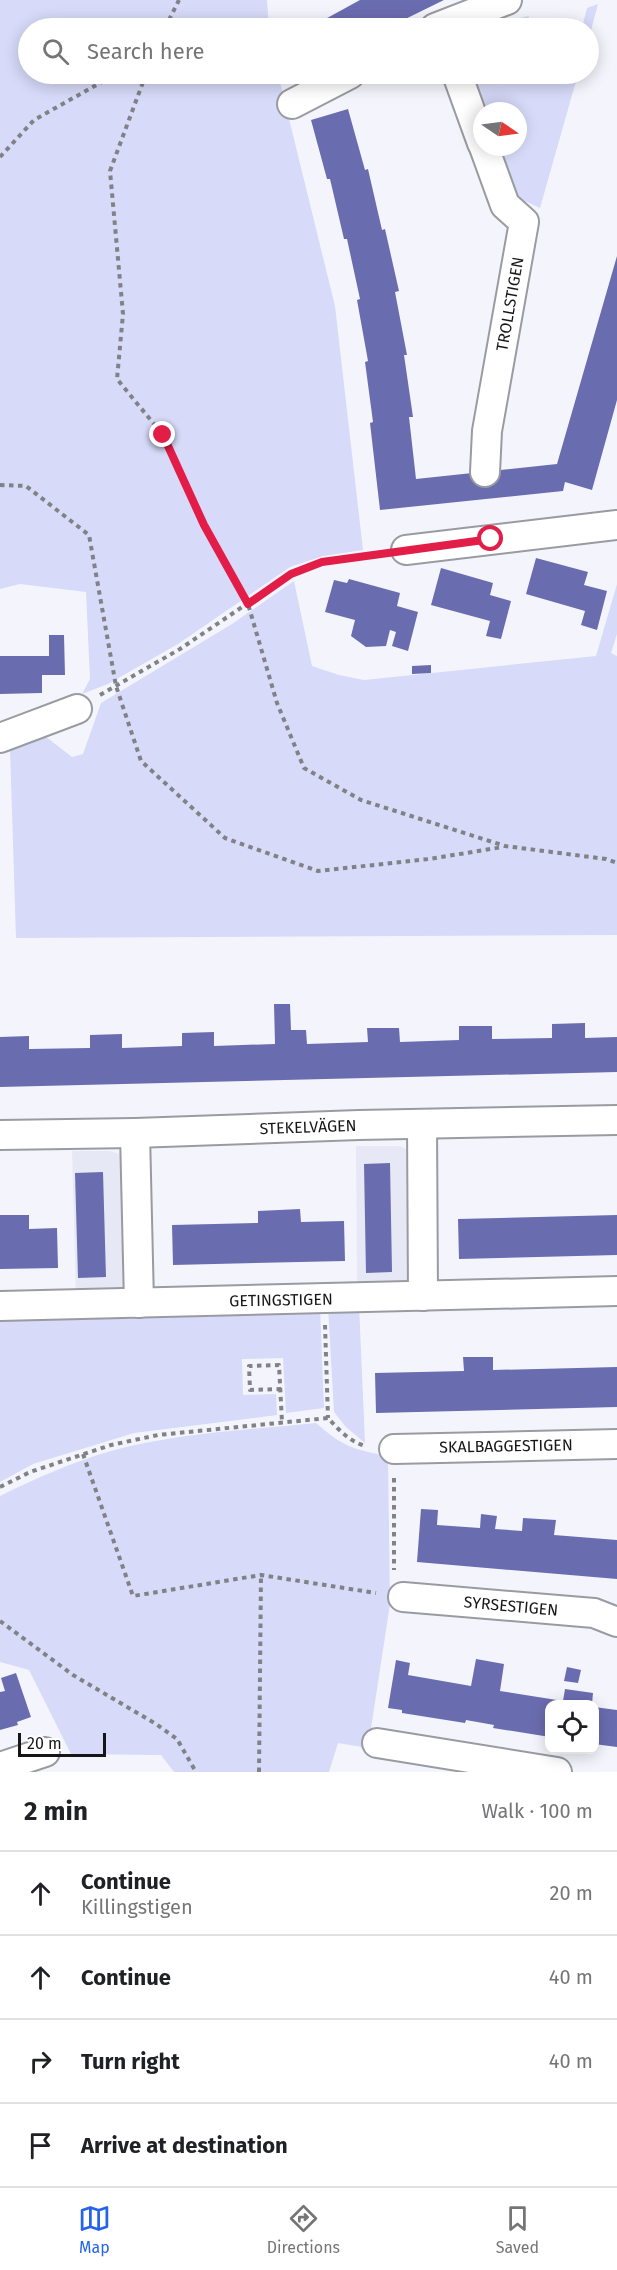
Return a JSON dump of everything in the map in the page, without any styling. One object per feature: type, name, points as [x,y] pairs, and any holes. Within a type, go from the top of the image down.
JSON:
[{"type":"street","points":[[463,18],[507,0]]},
{"type":"street","points":[[292,104],[331,84]]},
{"type":"street","points":[[461,84],[473,118]]},
{"type":"street","name":"TROLLSTIGEN","points":[[484,472],[488,431],[524,222],[505,205],[487,156]]},
{"type":"street","points":[[406,550],[617,525]]},
{"type":"street","points":[[0,738],[77,709]]},
{"type":"street","name":"STEKELVÄGEN","points":[[0,1135],[617,1120]]},
{"type":"street","points":[[422,1124],[423,1296]]},
{"type":"street","points":[[135,1133],[139,1303]]},
{"type":"street","name":"GETINGSTIGEN","points":[[0,1306],[617,1291]]},
{"type":"street","name":"SKALBAGGESTIGEN","points":[[394,1449],[617,1444]]},
{"type":"street","name":"SYRSESTIGEN","points":[[403,1597],[594,1613],[617,1622]]},
{"type":"street","points":[[377,1743],[557,1772]]},
{"type":"street","points":[[0,1767],[45,1752]]},
{"type":"path","points":[[170,18],[180,0]]},
{"type":"path","points":[[0,157],[34,120],[98,84]]},
{"type":"path","points":[[142,84],[110,171],[123,314],[117,379],[163,435],[204,525],[248,604],[277,703],[304,768],[361,800],[505,846],[606,859],[617,863]]},
{"type":"path","points":[[0,485],[26,486],[89,535],[116,686],[141,761],[225,838],[318,871],[429,859],[505,846]]},
{"type":"path","points":[[77,709],[180,649],[291,574],[305,567],[322,562],[406,550]]},
{"type":"path","points":[[325,1299],[328,1418],[339,1431],[356,1443],[373,1449],[394,1449],[394,1590],[403,1597]]},
{"type":"path","points":[[280,1389],[250,1390],[249,1366],[279,1365],[282,1422]]},
{"type":"path","points":[[0,1487],[30,1472],[83,1454],[111,1445],[158,1435],[328,1418]]},
{"type":"path","points":[[83,1454],[133,1596],[261,1575],[403,1597]]},
{"type":"path","points":[[260,1772],[261,1575]]},
{"type":"path","points":[[0,1621],[73,1675],[177,1739],[196,1772]]},
{"type":"shaded area","points":[[0,0],[267,0],[268,18],[18,18],[18,84],[280,84],[335,306],[363,550],[323,556],[290,567],[178,644],[108,684],[82,694],[90,679],[86,592],[20,584],[0,589]]},
{"type":"shaded area","points":[[598,4],[594,18],[584,18],[587,8]]},
{"type":"shaded area","points":[[470,84],[575,84],[540,208],[507,193],[494,156],[527,156],[527,102],[478,102]]},
{"type":"shaded area","points":[[294,581],[312,666],[364,680],[596,656],[617,584],[617,634],[611,653],[617,656],[617,935],[16,938],[10,749],[45,736],[72,757],[83,754],[101,703],[232,624]]},
{"type":"shaded area","points":[[356,1146],[400,1146],[408,1150],[417,1271],[406,1283],[357,1290]]},
{"type":"shaded area","points":[[72,1151],[109,1151],[121,1154],[132,1278],[120,1292],[76,1298]]},
{"type":"shaded area","points":[[359,1305],[365,1443],[346,1427],[334,1412],[328,1307]]},
{"type":"shaded area","points":[[320,1307],[324,1408],[286,1413],[283,1358],[242,1359],[243,1395],[276,1394],[277,1415],[134,1433],[33,1464],[0,1482],[0,1312]]},
{"type":"shaded area","points":[[316,1423],[349,1446],[388,1456],[390,1604],[368,1748],[338,1743],[329,1772],[174,1772],[161,1755],[71,1754],[29,1670],[0,1662],[0,1496],[69,1465],[136,1445],[213,1433]]},
{"type":"building","points":[[360,0],[444,0],[407,18],[327,18]]},
{"type":"building","points":[[348,109],[365,170],[368,169],[382,230],[385,229],[399,291],[395,292],[407,355],[404,355],[413,417],[409,417],[416,479],[557,464],[617,256],[617,400],[592,490],[565,482],[563,491],[380,510],[370,423],[373,422],[365,362],[368,361],[357,300],[360,299],[347,239],[344,239],[330,179],[327,179],[311,120]]},
{"type":"building","points":[[536,558],[588,572],[584,585],[607,591],[597,630],[581,625],[585,611],[526,594]]},
{"type":"building","points":[[441,568],[493,583],[490,595],[511,601],[501,639],[486,636],[490,621],[431,605]]},
{"type":"building","points":[[349,579],[400,593],[397,606],[418,612],[408,651],[392,646],[396,632],[390,630],[386,646],[366,647],[351,636],[355,620],[325,612],[334,580],[347,583]]},
{"type":"building","points":[[49,635],[64,635],[65,675],[42,675],[42,693],[0,694],[0,656],[49,656]]},
{"type":"building","points":[[431,665],[431,673],[412,674],[412,666]]},
{"type":"building","points":[[274,1004],[290,1004],[291,1030],[306,1030],[307,1044],[368,1042],[367,1028],[399,1028],[400,1042],[459,1040],[459,1026],[492,1026],[492,1039],[552,1038],[552,1024],[585,1023],[585,1038],[617,1037],[617,1072],[0,1087],[0,1037],[29,1036],[29,1049],[90,1048],[90,1035],[122,1034],[122,1048],[182,1046],[182,1033],[214,1032],[214,1046],[275,1044]]},
{"type":"building","points":[[390,1163],[392,1272],[366,1273],[364,1164]]},
{"type":"building","points":[[103,1172],[106,1277],[78,1278],[75,1173]]},
{"type":"building","points":[[300,1209],[301,1222],[344,1221],[345,1261],[173,1265],[172,1225],[258,1223],[258,1211]]},
{"type":"building","points":[[0,1215],[29,1215],[29,1229],[57,1228],[58,1268],[0,1269]]},
{"type":"building","points":[[617,1215],[617,1255],[459,1259],[458,1219]]},
{"type":"building","points":[[463,1357],[493,1357],[493,1370],[617,1367],[617,1407],[376,1413],[375,1373],[464,1371]]},
{"type":"building","points":[[421,1509],[438,1510],[437,1525],[480,1528],[481,1514],[497,1516],[495,1529],[522,1531],[523,1518],[556,1520],[554,1535],[617,1540],[617,1579],[417,1562]]},
{"type":"building","points":[[476,1659],[504,1664],[500,1691],[557,1700],[545,1700],[545,1736],[493,1728],[494,1725],[466,1720],[465,1723],[402,1713],[402,1710],[388,1708],[396,1660],[410,1663],[408,1675],[471,1686]]},
{"type":"building","points":[[567,1667],[581,1670],[578,1683],[564,1681]]},
{"type":"building","points":[[16,1673],[31,1717],[17,1722],[18,1725],[0,1730],[0,1692],[5,1691],[1,1678]]},
{"type":"building","points":[[565,1689],[593,1693],[592,1700],[563,1700]]},
{"type":"building","points":[[599,1708],[617,1710],[617,1747],[599,1745]]},
{"type":"route","points":[[163,435],[204,525],[248,604],[291,574],[322,562],[491,539]]}]
